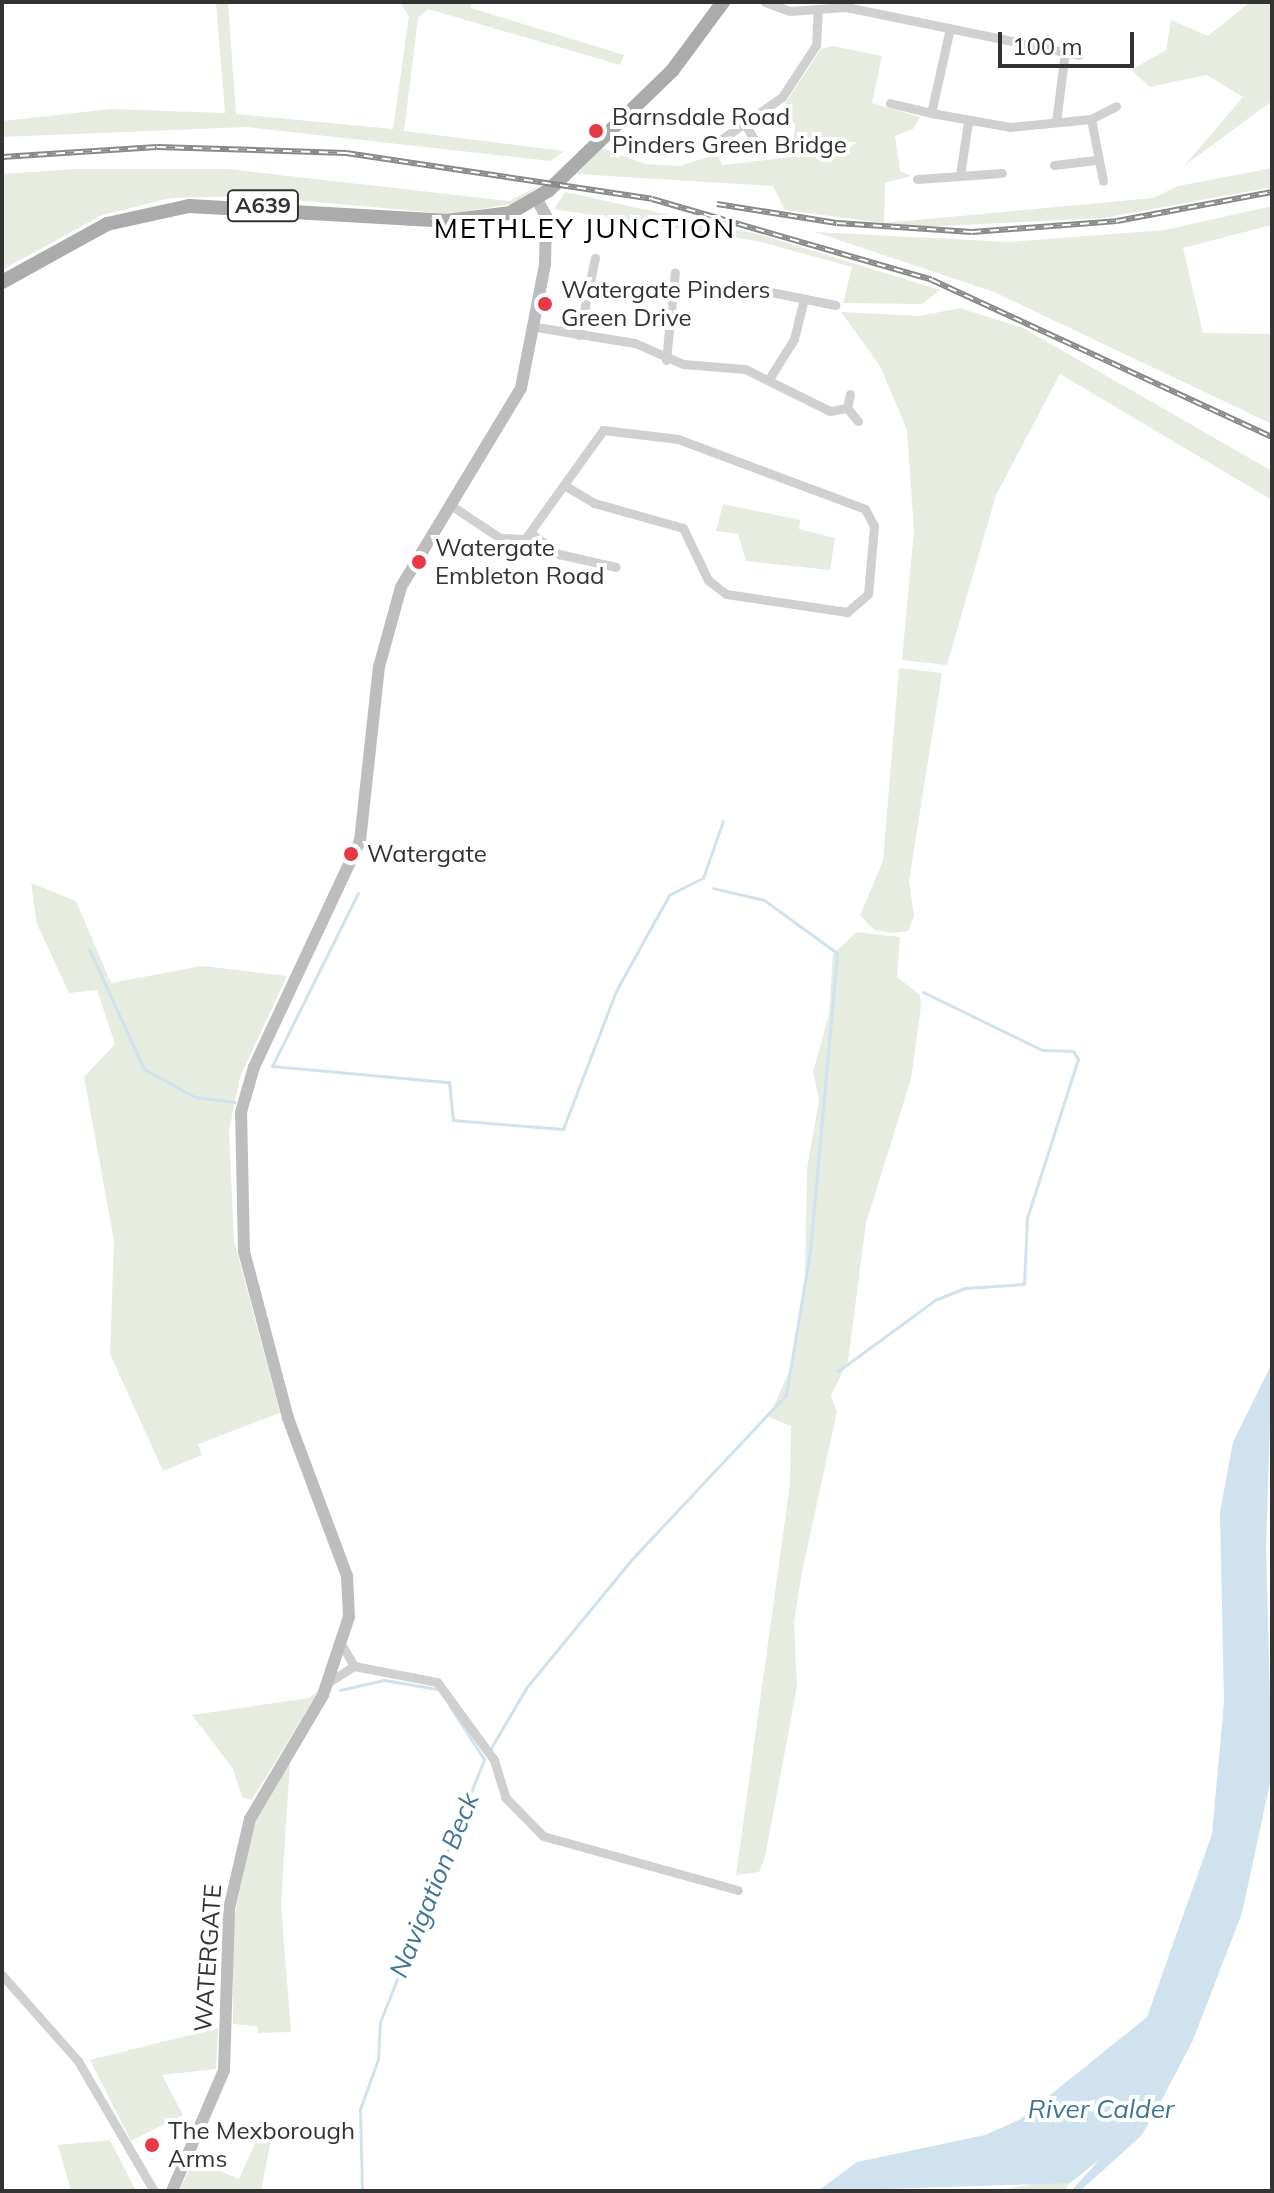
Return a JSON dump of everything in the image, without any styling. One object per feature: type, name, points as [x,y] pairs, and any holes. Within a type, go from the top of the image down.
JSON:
[{"type":"main road","name":"A639","points":[[2,282],[86,233],[169,208],[253,205],[475,221],[537,200],[672,71],[723,2]]},
{"type":"main road","name":"WATERGATE","points":[[172,2191],[224,2070],[229,1909],[250,1819],[329,1682],[343,1647],[347,1576],[288,1418],[244,1252],[240,1127],[254,1067],[348,876],[366,800],[390,617],[449,504],[510,414],[536,327],[547,227],[537,200]]},
{"type":"street","points":[[765,2],[818,11],[846,7],[1079,55]]},
{"type":"street","points":[[719,141],[777,104],[813,51],[818,11]]},
{"type":"street","points":[[931,113],[950,28]]},
{"type":"street","points":[[1056,122],[1065,52]]},
{"type":"street","points":[[890,103],[968,122],[1091,119],[1116,106]]},
{"type":"street","points":[[1091,119],[1096,160],[1103,181]]},
{"type":"street","points":[[960,175],[968,122]]},
{"type":"street","points":[[746,126],[759,148]]},
{"type":"street","points":[[1054,165],[1096,160]]},
{"type":"street","points":[[917,179],[1002,173]]},
{"type":"street","points":[[579,335],[595,258]]},
{"type":"street","points":[[666,360],[675,272]]},
{"type":"street","points":[[756,289],[835,305]]},
{"type":"street","points":[[769,379],[794,339],[804,299]]},
{"type":"street","points":[[536,327],[635,343],[666,360],[769,379],[830,411],[847,408]]},
{"type":"street","points":[[847,408],[850,394]]},
{"type":"street","points":[[847,408],[858,421]]},
{"type":"street","points":[[532,534],[564,485],[603,430],[707,448],[865,509],[874,526],[868,594],[847,612],[726,594],[708,580],[683,528],[594,503],[564,485]]},
{"type":"street","points":[[449,504],[500,538],[532,534],[559,554],[616,567]]},
{"type":"street","points":[[343,1647],[354,1666]]},
{"type":"street","points":[[329,1682],[354,1666],[426,1678],[448,1690],[494,1760],[505,1797],[557,1845],[738,1890]]},
{"type":"street","points":[[2,1975],[78,2061],[154,2191]]},
{"type":"shaded area","points":[[216,2],[228,2],[236,114],[393,129],[409,16],[400,2],[472,2],[471,8],[624,55],[620,65],[428,9],[418,18],[404,131],[564,151],[551,161],[246,127],[2,137],[2,121],[111,109],[225,113]]},
{"type":"shaded area","points":[[1250,2],[1272,2],[1272,101],[1184,166],[1243,97],[1207,75],[1150,87],[1131,70],[1166,50],[1171,20],[1208,36]]},
{"type":"shaded area","points":[[833,46],[882,56],[872,103],[920,117],[913,129],[895,136],[900,171],[911,176],[885,183],[884,223],[1153,198],[1178,186],[1272,168],[1272,187],[1103,218],[922,227],[898,225],[785,210],[773,186],[576,174],[602,148],[645,164],[680,166],[717,154],[722,165],[792,157],[795,124],[782,108],[821,49]]},
{"type":"shaded area","points":[[76,169],[228,169],[509,201],[546,182],[512,204],[449,214],[250,196],[171,198],[102,215],[2,270],[2,174]]},
{"type":"shaded area","points":[[565,192],[762,235],[940,290],[922,304],[843,303],[852,267],[757,241],[554,209]]},
{"type":"shaded area","points":[[1272,206],[1272,225],[1183,248],[1203,333],[1272,334],[1272,424],[994,292],[815,232],[1010,242],[1165,230]]},
{"type":"shaded area","points":[[960,308],[1023,328],[1272,471],[1272,500],[1060,374],[996,495],[947,665],[902,660],[914,531],[907,430],[880,366],[841,312],[920,316]]},
{"type":"shaded area","points":[[723,504],[800,520],[799,529],[835,538],[830,570],[746,561],[738,534],[716,531]]},
{"type":"shaded area","points":[[899,668],[942,673],[909,881],[914,916],[908,931],[892,933],[874,930],[860,915],[883,861]]},
{"type":"shaded area","points":[[31,883],[76,901],[111,983],[202,966],[287,976],[240,1077],[229,1131],[234,1241],[280,1413],[198,1444],[202,1455],[163,1471],[110,1354],[114,1241],[84,1077],[115,1044],[97,990],[69,993],[37,924]]},
{"type":"shaded area","points":[[857,932],[900,937],[897,977],[920,995],[921,1006],[911,1079],[866,1223],[848,1361],[831,1395],[837,1412],[802,1572],[794,1623],[797,1687],[765,1857],[759,1872],[736,1875],[790,1484],[791,1426],[769,1417],[790,1369],[805,1279],[807,1169],[819,1100],[813,1072],[829,1014],[833,954]]},
{"type":"shaded area","points":[[319,1690],[252,1800],[242,1797],[233,1769],[192,1715],[309,1698]]},
{"type":"shaded area","points":[[290,1761],[281,1905],[291,2032],[258,2033],[257,2026],[233,2024],[233,1924],[254,1822]]},
{"type":"shaded area","points":[[218,2028],[216,2069],[162,2075],[183,2115],[131,2141],[90,2060]]},
{"type":"shaded area","points":[[259,2134],[272,2135],[261,2191],[179,2191],[194,2160],[239,2179]]},
{"type":"shaded area","points":[[110,2140],[136,2191],[71,2191],[58,2145]]},
{"type":"shaded area","points":[[1059,2180],[1070,2183],[1064,2191],[992,2191]]},
{"type":"water","name":"River Calder","points":[[1272,1363],[1266,1547],[1272,1774],[1242,1913],[1193,2040],[1155,2113],[1141,2136],[1080,2191],[1073,2189],[1099,2160],[1070,2183],[818,2191],[857,2162],[985,2135],[1019,2120],[1147,2017],[1212,1834],[1224,1702],[1220,1512],[1233,1442]]},
{"type":"waterway","points":[[358,893],[272,1066],[449,1082],[453,1120],[563,1129],[616,991],[669,895],[703,878],[723,821]]},
{"type":"waterway","points":[[491,1748],[526,1688],[631,1560],[786,1395],[810,1251],[837,953],[764,900],[713,888]]},
{"type":"waterway","points":[[89,949],[144,1069],[195,1097],[235,1102]]},
{"type":"waterway","points":[[838,1371],[935,1300],[965,1288],[1024,1284],[1027,1218],[1078,1059],[1073,1051],[1042,1050],[923,992]]},
{"type":"waterway","name":"Navigation Beck","points":[[340,1690],[384,1680],[437,1689]]},
{"type":"waterway","name":"Navigation Beck","points":[[362,2191],[360,2109],[378,2059],[380,2022],[484,1759],[449,1705]]},
{"type":"railway","points":[[2,157],[157,147],[346,153],[652,199],[932,280],[1272,437]]},
{"type":"railway","points":[[717,204],[837,223],[972,232],[1117,221],[1272,192]]},
{"type":"place","name":"Barnsdale Road Pinders Green Bridge","points":[[596,131]]},
{"type":"place","name":"Watergate Pinders Green Drive","points":[[545,304]]},
{"type":"place","name":"Watergate Embleton Road","points":[[419,562]]},
{"type":"place","name":"Watergate","points":[[351,854]]},
{"type":"place","name":"The Mexborough Arms","points":[[152,2145]]},
{"type":"district","name":"METHLEY JUNCTION","points":[[585,228]]}]
